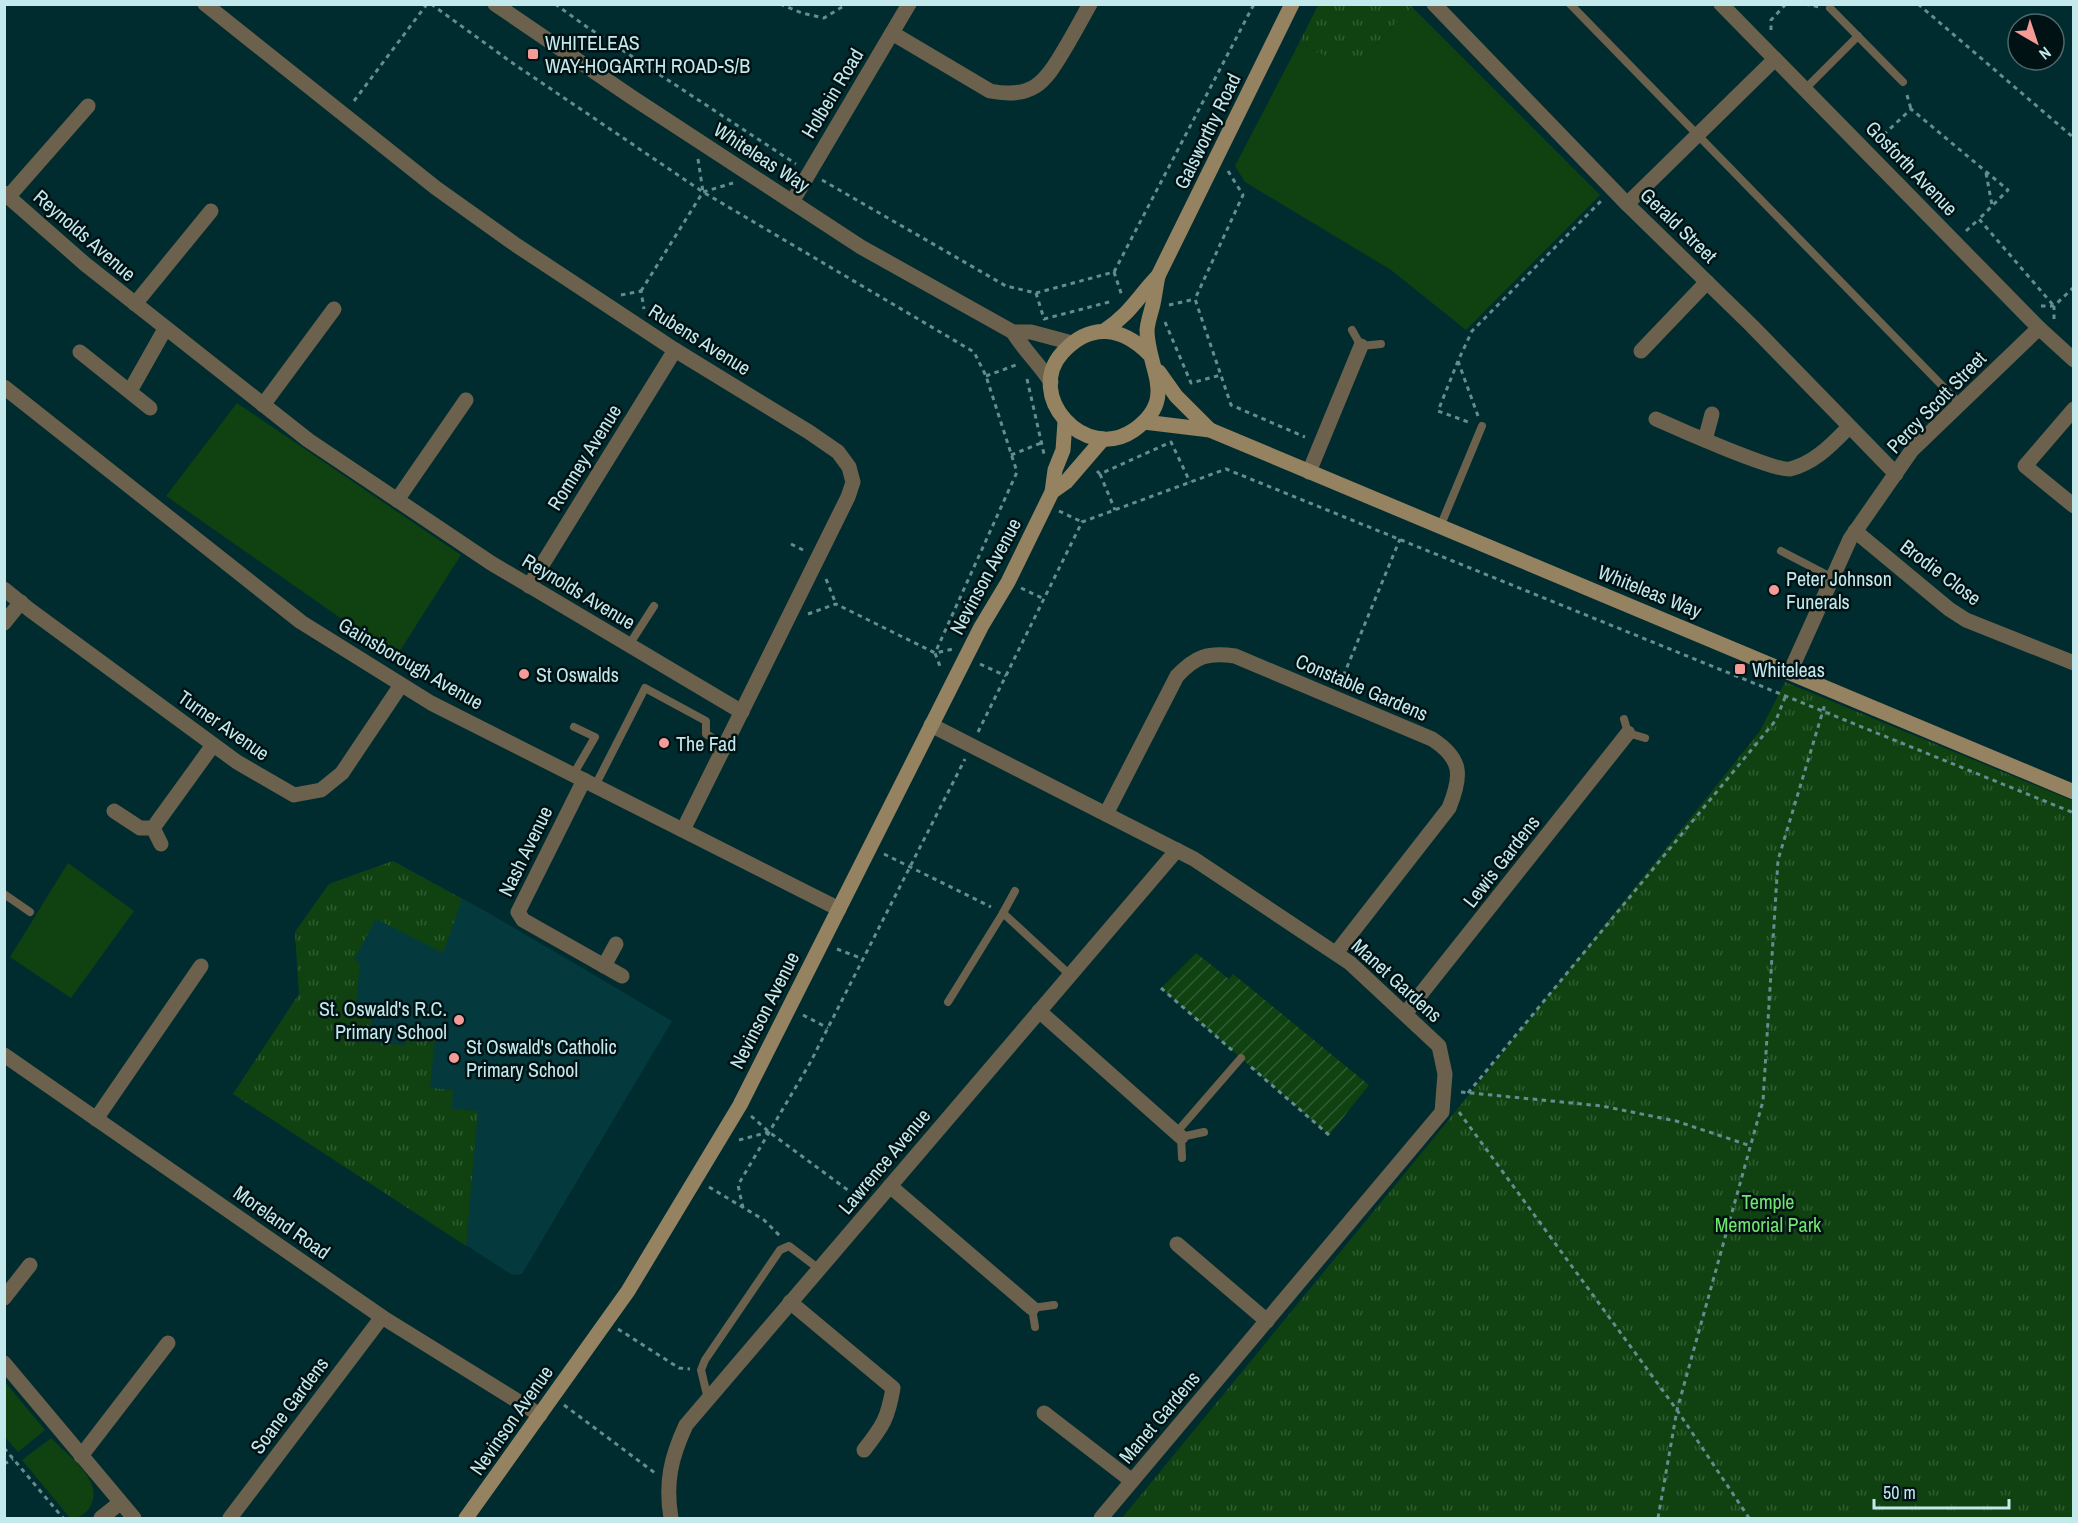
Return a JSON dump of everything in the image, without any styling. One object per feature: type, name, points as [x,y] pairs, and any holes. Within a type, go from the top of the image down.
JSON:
[{"type":"main road","name":"Galsworthy Road","points":[[1153,361],[1148,320],[1158,276],[1292,4]]},
{"type":"main road","name":"Galsworthy Road","points":[[1104,331],[1127,314],[1143,291],[1158,276]]},
{"type":"main road","points":[[1104,331],[1122,334],[1137,342],[1153,361],[1159,382],[1158,397],[1144,422],[1132,432],[1118,438],[1089,437],[1076,431],[1065,422],[1054,404],[1051,382],[1053,368],[1060,355],[1072,343],[1087,334],[1104,331]]},
{"type":"main road","name":"Whiteleas Way","points":[[1153,361],[1176,396],[1210,430]]},
{"type":"main road","name":"Nevinson Avenue","points":[[466,1518],[628,1291],[740,1105],[969,651],[1008,582],[1048,498],[1063,450],[1065,422]]},
{"type":"main road","name":"Whiteleas Way","points":[[1144,422],[1210,430],[1830,688],[2073,792]]},
{"type":"main road","name":"Nevinson Avenue","points":[[1048,498],[1066,482],[1103,439]]},
{"type":"street","name":"Rubens Avenue","points":[[205,4],[436,188],[516,245],[675,350],[809,432],[838,452],[849,467],[853,482],[848,497],[683,830]]},
{"type":"street","name":"Whiteleas Way","points":[[495,4],[861,247],[1014,332],[1031,332],[1072,343]]},
{"type":"street","points":[[892,33],[990,91],[1005,94],[1020,93],[1041,84],[1050,74],[1090,4]]},
{"type":"street","name":"Gerald Street","points":[[1434,4],[1627,204],[1896,474]]},
{"type":"street","name":"Gosforth Avenue","points":[[1721,4],[2073,360]]},
{"type":"street","name":"Holbein Road","points":[[792,202],[908,5]]},
{"type":"street","points":[[1627,204],[1773,56]]},
{"type":"street","name":"Reynolds Avenue","points":[[88,106],[7,195],[85,264],[165,329],[309,440],[491,563],[742,712]]},
{"type":"street","name":"Reynolds Avenue","points":[[135,304],[211,211]]},
{"type":"street","points":[[1641,351],[1707,282]]},
{"type":"street","points":[[263,405],[334,309]]},
{"type":"street","name":"Percy Scott Street","points":[[1790,672],[1850,539],[1912,450],[2039,328]]},
{"type":"street","points":[[130,391],[165,329]]},
{"type":"street","name":"Whiteleas Way","points":[[1014,332],[1023,348],[1041,367],[1051,382]]},
{"type":"street","points":[[1309,472],[1361,346]]},
{"type":"street","name":"Romney Avenue","points":[[529,586],[675,350]]},
{"type":"street","points":[[80,352],[150,408]]},
{"type":"street","name":"Gainsborough Avenue","points":[[4,387],[301,622],[401,685],[431,703],[839,909]]},
{"type":"street","points":[[398,500],[466,400]]},
{"type":"street","points":[[2073,409],[2025,466],[2073,506]]},
{"type":"street","points":[[1705,440],[1712,414]]},
{"type":"street","points":[[1656,419],[1787,470],[1811,461],[1849,427]]},
{"type":"street","name":"Brodie Close","points":[[1855,531],[1949,609],[1966,620],[2073,663]]},
{"type":"street","name":"Turner Avenue","points":[[4,589],[213,745],[237,762],[294,795],[321,790],[342,773],[401,685]]},
{"type":"street","points":[[4,623],[21,602]]},
{"type":"street","name":"Constable Gardens","points":[[1106,814],[1177,676],[1190,663],[1206,655],[1235,656],[1432,739],[1446,748],[1454,759],[1459,774],[1456,791],[1449,808],[1336,953]]},
{"type":"street","name":"Manet Gardens","points":[[932,725],[1194,859],[1336,953],[1350,963],[1439,1046],[1445,1074],[1442,1112],[1101,1518]]},
{"type":"street","name":"Lewis Gardens","points":[[1405,1014],[1626,726]]},
{"type":"street","points":[[153,828],[213,745]]},
{"type":"street","name":"Nash Avenue","points":[[584,780],[518,912],[523,920],[622,976]]},
{"type":"street","points":[[114,811],[140,828],[153,828]]},
{"type":"street","points":[[153,828],[161,844]]},
{"type":"street","name":"Lawrence Avenue","points":[[671,1518],[669,1483],[673,1453],[686,1425],[1177,850]]},
{"type":"street","points":[[604,966],[616,944]]},
{"type":"street","points":[[96,1119],[201,966]]},
{"type":"street","points":[[1039,1011],[1178,1135]]},
{"type":"street","name":"Moreland Road","points":[[4,1055],[382,1317],[540,1415]]},
{"type":"street","points":[[890,1186],[1032,1308]]},
{"type":"street","points":[[1177,1244],[1267,1321]]},
{"type":"street","points":[[4,1298],[30,1265]]},
{"type":"street","points":[[790,1302],[893,1388],[886,1420],[864,1450]]},
{"type":"street","name":"Soane Gardens","points":[[230,1518],[382,1317]]},
{"type":"street","points":[[81,1456],[168,1343]]},
{"type":"street","points":[[4,1363],[134,1518]]},
{"type":"street","points":[[1044,1413],[1132,1481]]},
{"type":"street","points":[[101,1518],[120,1503]]},
{"type":"lane","points":[[1570,4],[1960,404]]},
{"type":"lane","points":[[1830,8],[1903,82]]},
{"type":"lane","points":[[1805,89],[1858,36]]},
{"type":"lane","points":[[1352,330],[1361,346],[1381,344]]},
{"type":"lane","points":[[1440,527],[1482,426]]},
{"type":"lane","points":[[1781,551],[1833,578]]},
{"type":"lane","points":[[629,645],[654,606]]},
{"type":"lane","points":[[584,780],[645,688],[706,721],[706,734],[725,745]]},
{"type":"lane","points":[[1626,726],[1645,738]]},
{"type":"lane","points":[[574,727],[595,737],[584,780]]},
{"type":"lane","points":[[948,1002],[1015,891]]},
{"type":"lane","points":[[4,894],[30,912]]},
{"type":"lane","points":[[1003,913],[1070,975]]},
{"type":"lane","points":[[1182,1158],[1178,1135],[1241,1058]]},
{"type":"lane","points":[[1178,1135],[1204,1132]]},
{"type":"lane","points":[[708,1399],[701,1370],[705,1360],[780,1250],[789,1246],[819,1269]]},
{"type":"lane","points":[[1035,1327],[1032,1308],[1054,1305]]},
{"type":"path","points":[[343,116],[429,4],[703,192],[974,352],[986,376],[1017,472],[935,652]]},
{"type":"path","points":[[555,4],[809,173],[1006,286],[1036,293],[1114,272]]},
{"type":"path","points":[[780,4],[802,13],[824,18],[847,4]]},
{"type":"path","points":[[1036,293],[1044,319],[1123,298],[1114,272],[1254,4]]},
{"type":"path","points":[[1773,56],[1771,20],[1786,4]]},
{"type":"path","points":[[1918,4],[2073,138]]},
{"type":"path","points":[[1866,151],[1911,109],[2008,190],[1955,242]]},
{"type":"path","points":[[694,138],[703,192]]},
{"type":"path","points":[[1219,155],[1243,195],[1195,299],[1231,405],[1320,444]]},
{"type":"path","points":[[1986,171],[1992,206]]},
{"type":"path","points":[[640,291],[703,192],[753,177]]},
{"type":"path","points":[[1482,426],[1438,411],[1472,331],[1613,189]]},
{"type":"path","points":[[1979,219],[2054,306],[2054,341]]},
{"type":"path","points":[[2054,306],[2073,287]]},
{"type":"path","points":[[1164,306],[1195,299]]},
{"type":"path","points":[[1163,317],[1191,383],[1221,375]]},
{"type":"path","points":[[1458,361],[1482,426]]},
{"type":"path","points":[[986,376],[1022,364]]},
{"type":"path","points":[[1027,379],[1046,461],[1055,470]]},
{"type":"path","points":[[1100,474],[1171,442],[1190,482]]},
{"type":"path","points":[[1011,455],[1041,443]]},
{"type":"path","points":[[1093,468],[1100,474],[1115,510]]},
{"type":"path","points":[[743,1208],[738,1185],[828,1028],[1082,522],[1227,469],[2073,813]]},
{"type":"path","points":[[1048,498],[1082,522]]},
{"type":"path","points":[[1335,698],[1400,539]]},
{"type":"path","points":[[818,558],[836,604],[935,652],[969,651],[1006,676]]},
{"type":"path","points":[[1008,582],[1044,599]]},
{"type":"path","points":[[786,622],[836,604]]},
{"type":"path","points":[[1658,1518],[1677,1410],[1763,1101],[1778,860],[1830,688]]},
{"type":"path","points":[[1468,1093],[1776,720],[1786,695]]},
{"type":"path","points":[[870,847],[1003,913]]},
{"type":"path","points":[[822,942],[863,959]]},
{"type":"path","points":[[789,1008],[828,1028]]},
{"type":"path","points":[[1444,1091],[1602,1106],[1676,1121],[1750,1146]]},
{"type":"path","points":[[1444,1091],[1677,1410],[1749,1518]]},
{"type":"path","points":[[740,1105],[769,1132],[871,1208]]},
{"type":"path","points":[[716,1146],[769,1132]]},
{"type":"path","points":[[696,1179],[764,1220],[789,1246]]},
{"type":"path","points":[[606,1322],[679,1368],[701,1370]]},
{"type":"path","points":[[553,1397],[669,1483]]},
{"type":"path","points":[[4,1448],[63,1518]]},
{"type":"path","points":[[4,1464],[13,1459]]},
{"type":"shaded area","name":"St Oswald's Catholic Primary School","points":[[393,861],[487,912],[672,1021],[522,1274],[512,1275],[233,1094],[299,994],[295,932],[329,884]]},
{"type":"green space","points":[[1409,4],[1412,7],[1351,69],[1299,43],[1318,5]]},
{"type":"green space","points":[[1412,7],[1600,195],[1466,330],[1391,270],[1245,182],[1235,166],[1299,43],[1351,69]]},
{"type":"green space","points":[[237,403],[461,555],[396,657],[166,496]]},
{"type":"green space","name":"Temple Memorial Park","points":[[1785,682],[2073,801],[2073,1518],[1122,1518],[1451,1117],[1760,731]]},
{"type":"green space","points":[[393,861],[462,899],[443,953],[376,919],[354,960],[360,963],[356,1006],[372,1008],[369,1042],[405,1045],[406,1036],[435,1038],[430,1088],[453,1090],[452,1109],[478,1111],[466,1246],[233,1094],[299,994],[295,932],[329,884]]},
{"type":"green space","points":[[68,863],[134,911],[71,998],[10,957]]},
{"type":"green space","points":[[1196,953],[1229,979],[1233,974],[1369,1085],[1329,1135],[1161,988]]},
{"type":"green space","points":[[5,1382],[45,1430],[18,1452],[5,1437]]},
{"type":"green space","points":[[51,1438],[75,1460],[89,1478],[93,1488],[94,1497],[90,1507],[79,1517],[70,1518],[22,1460]]},
{"type":"place","name":"WHITELEAS WAY-HOGARTH ROAD-S/B","points":[[533,54]]},
{"type":"place","name":"Peter Johnson Funerals","points":[[1774,590]]},
{"type":"place","name":"Whiteleas","points":[[1740,669]]},
{"type":"place","name":"St Oswalds","points":[[524,674]]},
{"type":"place","name":"The Fad","points":[[664,743]]},
{"type":"place","name":"St. Oswald's R.C. Primary School","points":[[459,1020]]},
{"type":"place","name":"St Oswald's Catholic Primary School","points":[[454,1058]]}]
